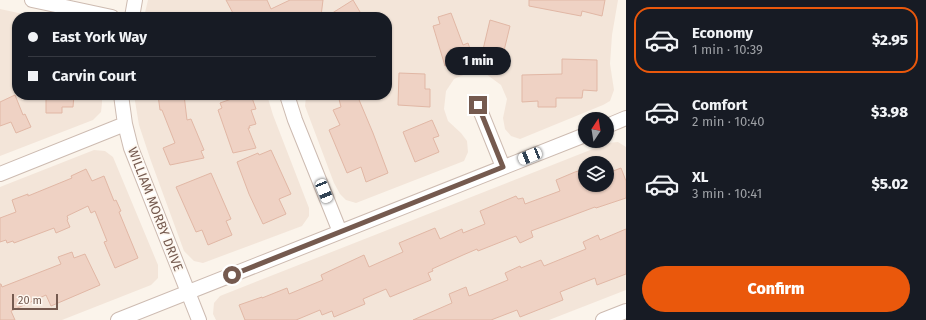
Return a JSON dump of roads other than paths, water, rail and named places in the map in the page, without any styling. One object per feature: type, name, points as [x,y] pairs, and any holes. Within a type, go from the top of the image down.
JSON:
[{"type":"street","points":[[32,0],[88,12]]},
{"type":"street","points":[[133,12],[136,0]]},
{"type":"street","name":"WILLIAM MORBY DRIVE","points":[[122,100],[125,124],[132,148],[199,320]]},
{"type":"street","points":[[289,100],[295,120],[340,232]]},
{"type":"street","points":[[478,105],[503,167]]},
{"type":"street","points":[[614,123],[626,118]]},
{"type":"street","points":[[0,174],[125,124]]},
{"type":"street","points":[[118,320],[578,137]]},
{"type":"street","points":[[603,320],[626,311]]}]
